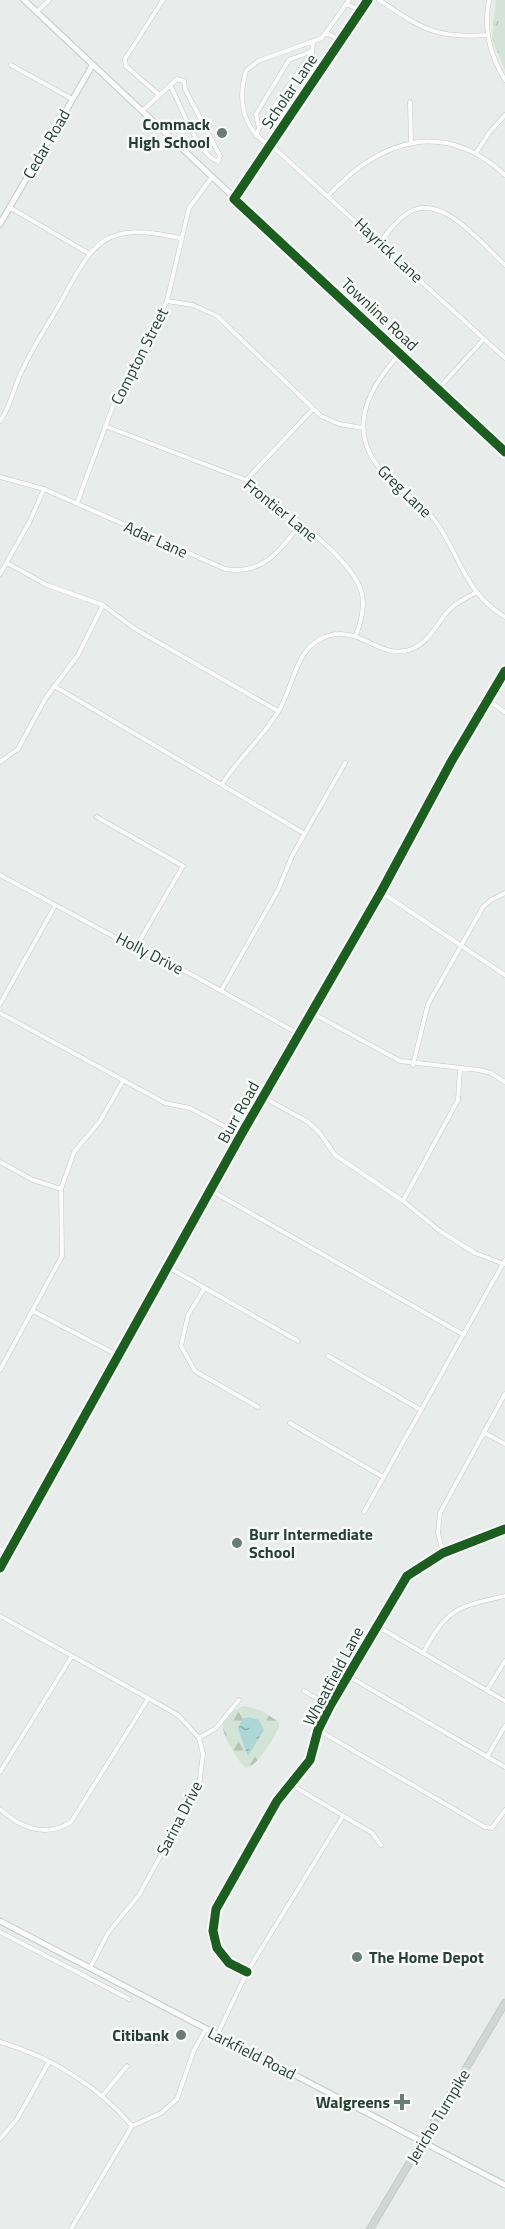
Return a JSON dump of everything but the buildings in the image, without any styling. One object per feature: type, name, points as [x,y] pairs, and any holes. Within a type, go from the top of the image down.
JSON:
[{"type":"main road","name":"Jericho Turnpike","points":[[370,2229],[505,2002]]},
{"type":"street","name":"Townline Road","points":[[24,0],[505,452]]},
{"type":"street","points":[[37,12],[49,0]]},
{"type":"street","points":[[158,94],[126,66],[125,59],[163,0]]},
{"type":"street","name":"Scholar Lane","points":[[234,199],[368,0]]},
{"type":"street","points":[[379,0],[437,34],[456,38],[487,35]]},
{"type":"street","points":[[489,0],[487,35],[498,68],[505,80]]},
{"type":"street","points":[[313,42],[312,51],[259,128],[256,136],[249,128],[245,115],[243,93],[246,71],[258,62],[313,42],[327,33],[348,2],[361,11]]},
{"type":"street","points":[[327,33],[341,41]]},
{"type":"street","points":[[259,128],[256,114],[289,60],[312,51]]},
{"type":"street","points":[[11,65],[72,99]]},
{"type":"street","name":"Cedar Road","points":[[0,224],[92,66]]},
{"type":"street","points":[[142,112],[158,94],[177,79],[184,81],[185,89],[220,156],[218,162],[210,158],[201,147],[170,85]]},
{"type":"street","points":[[410,102],[411,142]]},
{"type":"street","points":[[476,153],[505,115]]},
{"type":"street","name":"Hayrick Lane","points":[[256,136],[329,195],[505,358]]},
{"type":"street","points":[[329,195],[366,160],[411,142],[437,142],[476,153],[505,175]]},
{"type":"street","name":"Compton Street","points":[[77,503],[122,386],[167,301],[180,237],[189,208],[212,177]]},
{"type":"street","points":[[9,207],[88,253]]},
{"type":"street","points":[[380,242],[406,214],[416,209],[439,209],[456,220],[505,265]]},
{"type":"street","points":[[0,421],[20,373],[88,253],[115,235],[128,232],[153,232],[180,237]]},
{"type":"street","points":[[167,301],[193,305],[217,316],[313,409],[329,420],[363,428],[370,392],[400,354]]},
{"type":"street","points":[[438,389],[484,339]]},
{"type":"street","points":[[246,480],[313,409]]},
{"type":"street","name":"Frontier Lane","points":[[105,426],[246,480],[338,557],[357,580],[363,608],[356,635]]},
{"type":"street","name":"Greg Lane","points":[[363,428],[376,462],[389,479],[435,520],[459,567],[477,592],[505,617]]},
{"type":"street","name":"Adar Lane","points":[[0,477],[44,489],[225,569],[235,571],[254,569],[264,564],[300,525]]},
{"type":"street","points":[[0,574],[44,489]]},
{"type":"street","points":[[7,563],[47,585],[103,605],[135,629],[278,711]]},
{"type":"street","points":[[222,784],[236,763],[262,737],[292,686],[300,659],[308,648],[336,634],[356,635],[389,652],[411,649],[430,636],[451,609],[477,592]]},
{"type":"street","points":[[0,762],[18,749],[54,686],[71,667],[103,605]]},
{"type":"street","name":"Burr Road","points":[[0,1568],[263,1097],[505,671]]},
{"type":"street","points":[[54,686],[305,834]]},
{"type":"street","points":[[488,700],[505,712]]},
{"type":"street","points":[[221,991],[279,890],[289,863],[345,763]]},
{"type":"street","points":[[97,817],[183,866],[136,947]]},
{"type":"street","name":"Holly Drive","points":[[0,875],[55,906],[221,991],[299,1035]]},
{"type":"street","points":[[381,892],[505,975]]},
{"type":"street","points":[[413,1065],[428,1004],[483,907],[505,893]]},
{"type":"street","points":[[0,1004],[55,906]]},
{"type":"street","points":[[0,1012],[165,1103],[190,1108],[242,1135]]},
{"type":"street","points":[[312,1013],[400,1061],[413,1065],[491,1073],[505,1082]]},
{"type":"street","points":[[403,1202],[458,1100],[460,1069]]},
{"type":"street","points":[[0,1370],[62,1256],[61,1189],[74,1152],[100,1122],[123,1081]]},
{"type":"street","points":[[263,1097],[308,1122],[319,1132],[340,1160],[403,1202],[440,1231],[466,1248],[505,1262],[364,1512]]},
{"type":"street","points":[[0,1162],[33,1180],[61,1189]]},
{"type":"street","points":[[212,1191],[464,1335]]},
{"type":"street","points":[[168,1267],[298,1341]]},
{"type":"street","points":[[204,1289],[188,1315],[181,1346],[195,1371],[258,1407]]},
{"type":"street","points":[[33,1311],[119,1356]]},
{"type":"street","points":[[328,1356],[422,1410]]},
{"type":"street","points":[[443,1553],[438,1533],[440,1513],[505,1394]]},
{"type":"street","points":[[290,1423],[383,1477]]},
{"type":"street","points":[[485,1433],[505,1444]]},
{"type":"street","name":"Wheatfield Lane","points":[[248,1972],[222,1956],[214,1940],[213,1919],[216,1909],[277,1801],[310,1760],[318,1730],[330,1706],[407,1576],[443,1553],[505,1529]]},
{"type":"street","points":[[0,1550],[8,1553]]},
{"type":"street","points":[[423,1653],[435,1631],[449,1615],[465,1605],[505,1596]]},
{"type":"street","points":[[0,1616],[178,1716],[199,1738],[216,1728],[239,1700]]},
{"type":"street","points":[[377,1626],[505,1701]]},
{"type":"street","points":[[0,1772],[72,1656]]},
{"type":"street","points":[[487,1690],[505,1662]]},
{"type":"street","points":[[348,1676],[505,1767]]},
{"type":"street","points":[[304,1690],[330,1706]]},
{"type":"street","points":[[0,1809],[16,1822],[38,1830],[59,1829],[71,1822],[148,1699]]},
{"type":"street","points":[[487,1757],[505,1726]]},
{"type":"street","points":[[318,1730],[484,1827],[492,1828],[505,1810]]},
{"type":"street","name":"Sarina Drive","points":[[90,1968],[108,1933],[139,1895],[199,1786],[203,1762],[199,1738]]},
{"type":"street","points":[[292,1785],[372,1833],[381,1845]]},
{"type":"street","points":[[217,2035],[248,1972],[343,1816]]},
{"type":"street","name":"Larkfield Road","points":[[0,1921],[505,2185]]},
{"type":"street","points":[[0,1932],[129,1999]]},
{"type":"street","points":[[71,2229],[132,2126],[161,2113],[177,2099],[194,2050],[206,2029]]},
{"type":"street","points":[[0,2042],[33,2052],[103,2095],[132,2126]]},
{"type":"street","points":[[0,2139],[17,2119],[49,2062]]},
{"type":"street","points":[[103,2095],[127,2066]]},
{"type":"green space","points":[[496,0],[505,0],[505,70],[492,39]]},
{"type":"green space","points":[[245,1706],[262,1711],[279,1722],[279,1727],[265,1751],[256,1762],[246,1768],[231,1748],[223,1729],[226,1718],[238,1708]]},
{"type":"water","points":[[248,1717],[259,1720],[264,1730],[248,1756],[238,1729],[242,1719]]},
{"type":"cycle path","points":[[368,0],[234,199],[505,452]]},
{"type":"cycle path","points":[[0,1568],[241,1135],[381,892],[451,762],[505,671]]},
{"type":"cycle path","points":[[247,1972],[229,1963],[217,1948],[213,1931],[216,1909],[277,1801],[310,1760],[318,1730],[330,1706],[407,1576],[443,1553],[505,1529]]},
{"type":"place","name":"Commack High School","points":[[222,133]]},
{"type":"place","name":"Burr Intermediate School","points":[[237,1543]]},
{"type":"place","name":"The Home Depot","points":[[357,1957]]},
{"type":"place","name":"Citibank","points":[[181,2035]]},
{"type":"place","name":"Walgreens","points":[[402,2102]]}]
